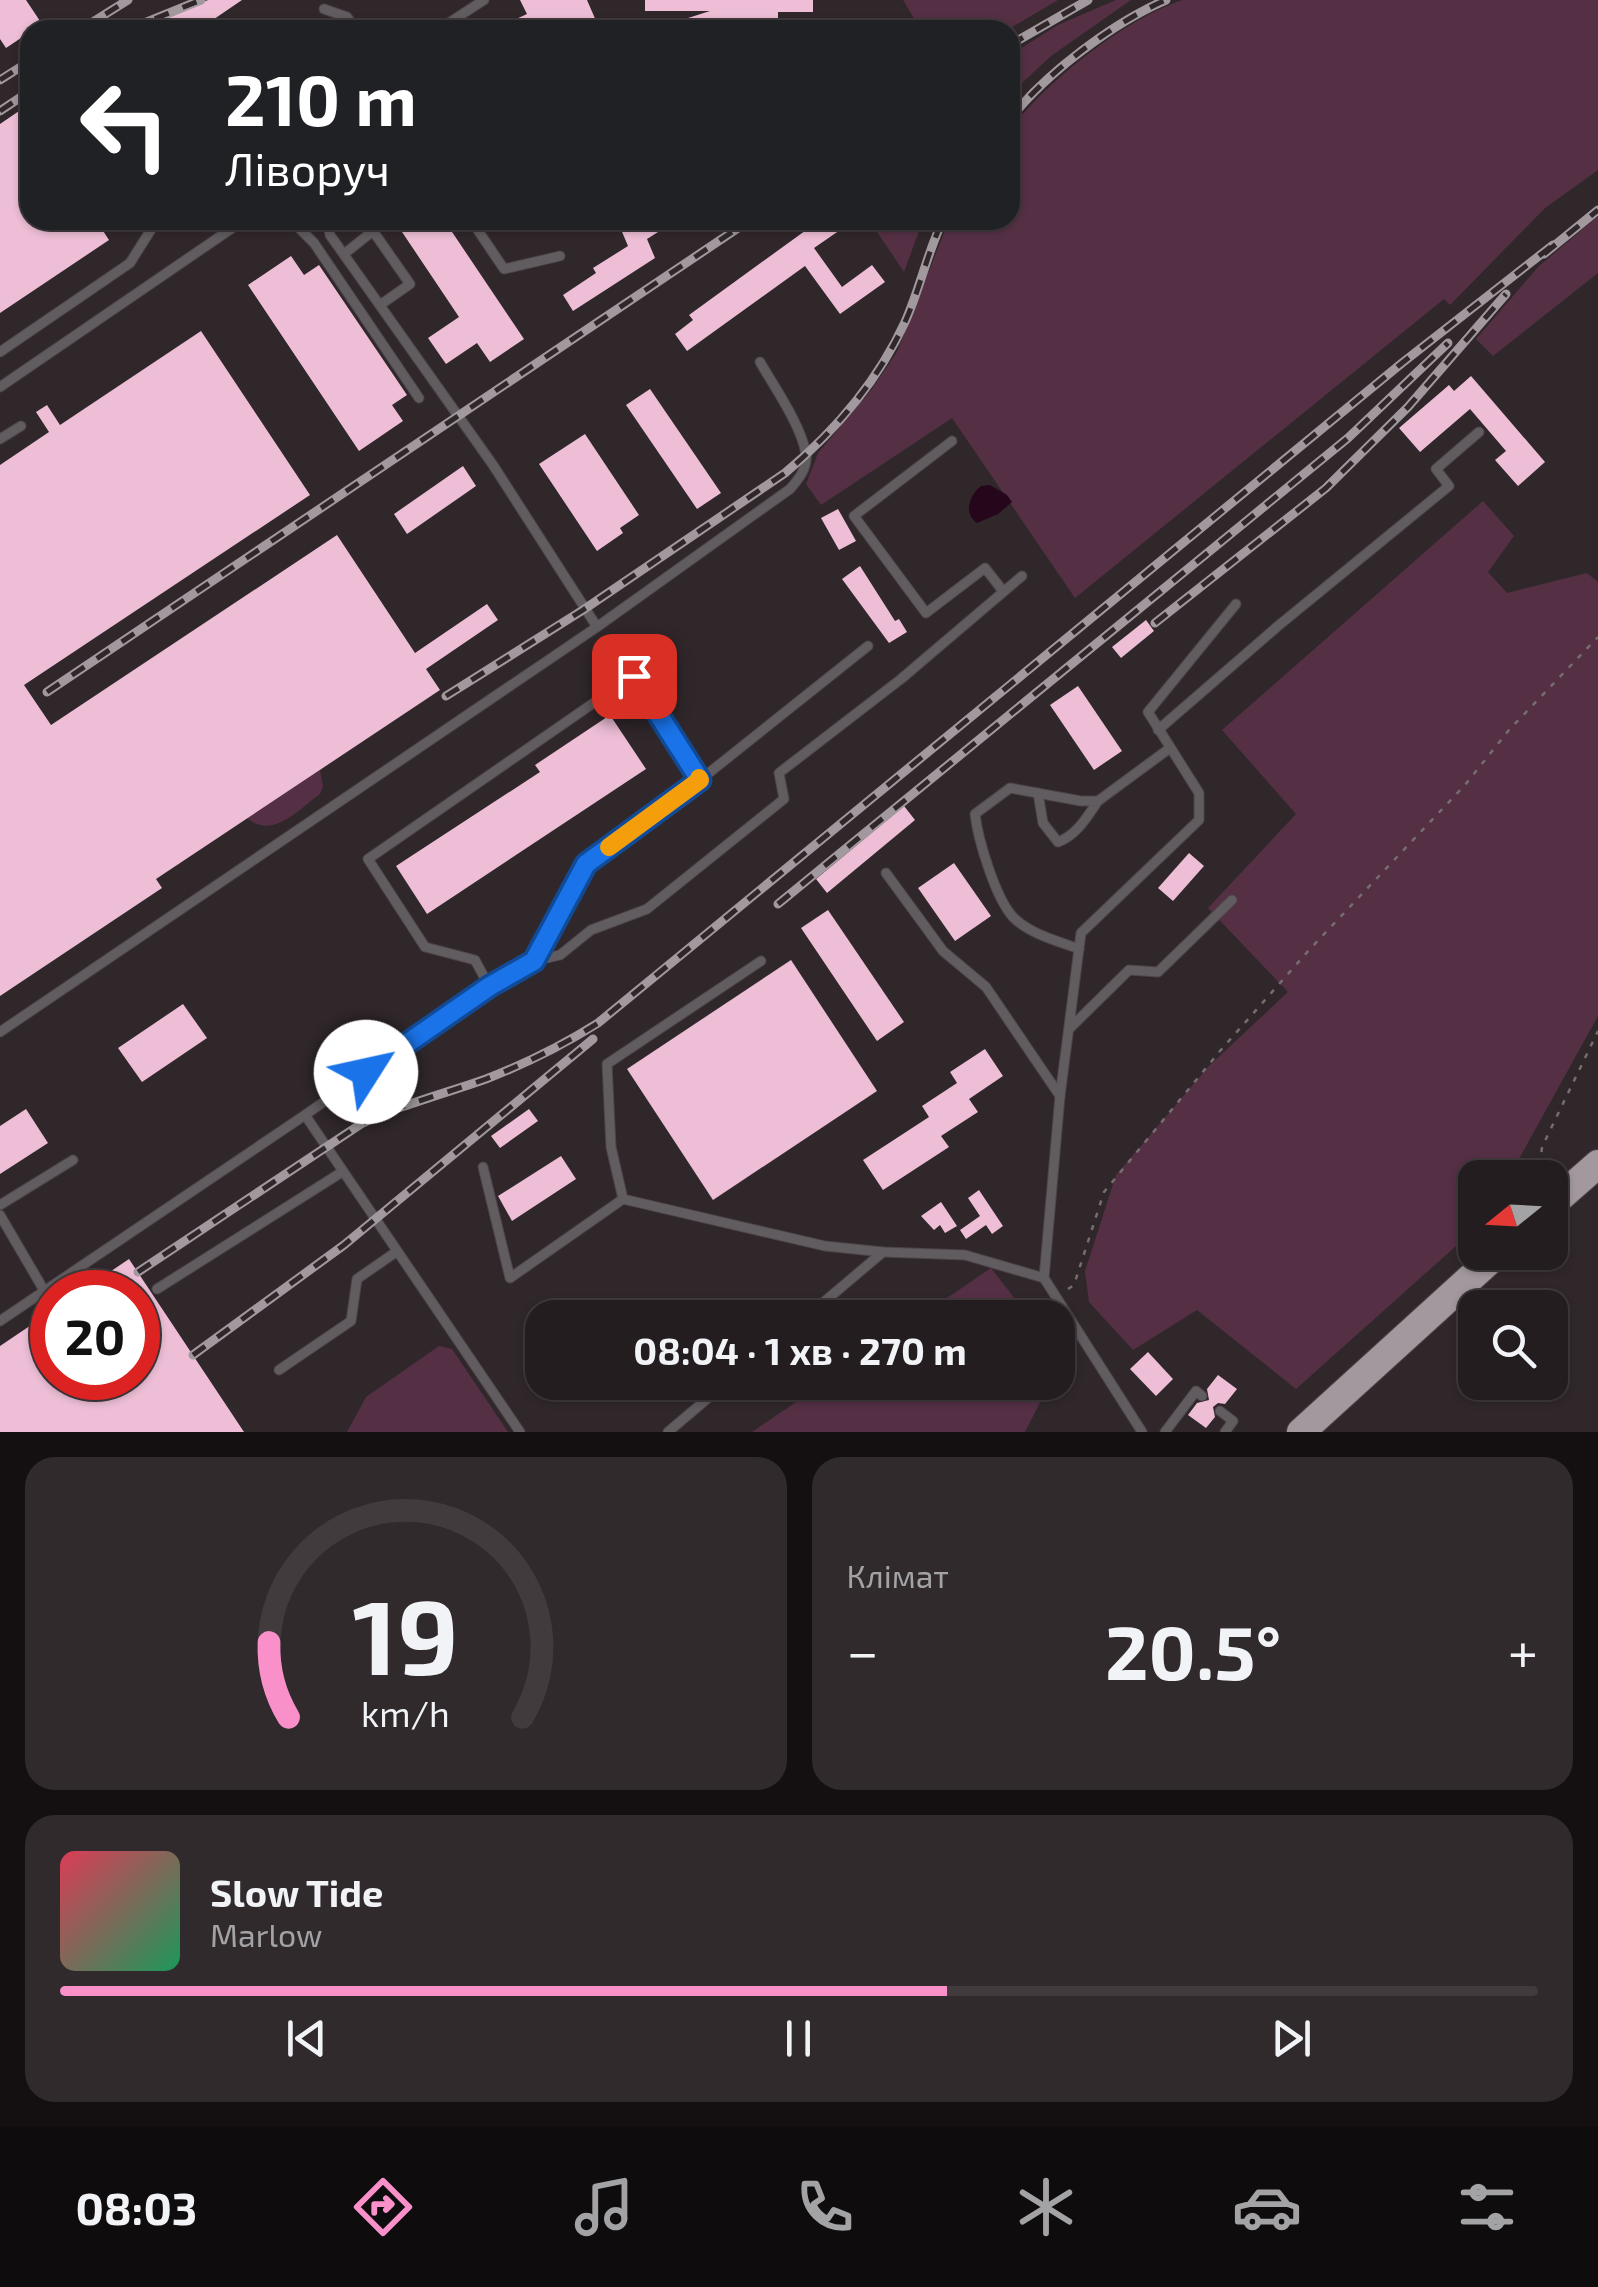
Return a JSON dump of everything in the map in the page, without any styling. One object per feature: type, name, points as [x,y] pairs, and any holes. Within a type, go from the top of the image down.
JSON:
[{"type":"highway","points":[[1568,1190],[1598,1164]]},
{"type":"highway","points":[[1301,1432],[1479,1270]]},
{"type":"lane","points":[[453,20],[484,0]]},
{"type":"lane","points":[[324,9],[350,20]]},
{"type":"lane","points":[[0,352],[130,264],[151,230]]},
{"type":"lane","points":[[0,387],[229,230]]},
{"type":"lane","points":[[301,230],[314,243],[419,398]]},
{"type":"lane","points":[[329,230],[493,465],[597,627]]},
{"type":"lane","points":[[478,230],[504,268],[560,256]]},
{"type":"lane","points":[[344,254],[373,231],[410,284],[380,306]]},
{"type":"lane","points":[[0,1032],[597,627],[790,490],[802,475],[806,455],[789,413],[760,362]]},
{"type":"lane","points":[[0,440],[21,426]]},
{"type":"lane","points":[[1158,730],[1450,486],[1436,469],[1479,432]]},
{"type":"lane","points":[[952,441],[854,516],[926,613],[985,568],[1003,591]]},
{"type":"lane","points":[[77,1270],[490,986],[534,961],[560,955],[590,930],[647,910],[784,799],[779,773],[901,679],[1022,576]]},
{"type":"lane","points":[[1142,1432],[1044,1278],[1060,1096],[1081,933],[1199,820],[1198,793],[1148,712],[1236,604]]},
{"type":"lane","points":[[534,961],[586,864],[700,780],[868,646]]},
{"type":"lane","points":[[490,986],[475,960],[426,947],[368,859],[634,676],[700,780]]},
{"type":"lane","points":[[1038,793],[1043,823],[1058,842],[1067,839],[1098,801],[1170,748]]},
{"type":"lane","points":[[1079,949],[1046,937],[1014,918],[994,882],[978,838],[975,814],[1010,788],[1098,801]]},
{"type":"lane","points":[[886,873],[943,951],[986,987],[1060,1096]]},
{"type":"lane","points":[[1068,1029],[1129,970],[1158,972],[1232,900]]},
{"type":"lane","points":[[623,1199],[611,1147],[607,1064],[761,961]]},
{"type":"lane","points":[[304,1116],[520,1432]]},
{"type":"lane","points":[[0,1205],[73,1160]]},
{"type":"lane","points":[[482,1168],[510,1278],[623,1199],[826,1246],[965,1254],[1044,1278]]},
{"type":"lane","points":[[160,1287],[342,1172]]},
{"type":"lane","points":[[0,1215],[32,1270]]},
{"type":"lane","points":[[278,1370],[351,1321],[356,1279],[396,1252]]},
{"type":"lane","points":[[826,1300],[883,1252]]},
{"type":"lane","points":[[0,1321],[30,1302]]},
{"type":"lane","points":[[1165,1432],[1196,1391],[1202,1396]]},
{"type":"lane","points":[[668,1432],[706,1400]]},
{"type":"lane","points":[[1220,1411],[1233,1421],[1225,1432]]},
{"type":"path","points":[[1056,1298],[1074,1285],[1104,1192],[1310,949],[1598,637]]},
{"type":"path","points":[[1541,1160],[1542,1147],[1598,1031]]},
{"type":"shaded area","points":[[903,0],[1058,0],[1020,22],[915,20]]},
{"type":"shaded area","points":[[1116,0],[1131,0],[1051,56],[1020,85],[1020,49],[1058,25]]},
{"type":"shaded area","points":[[1182,0],[1598,0],[1598,170],[1545,208],[1450,305],[1444,299],[1075,598],[952,418],[821,505],[806,484],[818,453],[872,389],[897,352],[945,230],[1020,230],[1020,117],[1088,54]]},
{"type":"shaded area","points":[[1598,216],[1598,273],[1493,356],[1476,339],[1538,267]]},
{"type":"shaded area","points":[[876,230],[919,230],[904,272]]},
{"type":"shaded area","points":[[990,485],[1012,502],[998,514],[977,523],[969,510],[971,499],[981,486]]},
{"type":"shaded area","points":[[1483,501],[1514,536],[1488,572],[1507,593],[1587,573],[1598,582],[1598,1016],[1518,1160],[1458,1160],[1458,1244],[1296,1389],[1197,1310],[1133,1350],[1089,1302],[1085,1271],[1116,1175],[1209,1066],[1288,992],[1208,908],[1296,814],[1222,730]]},
{"type":"shaded area","points":[[320,770],[320,794],[295,814],[266,826],[247,818]]},
{"type":"shaded area","points":[[991,1268],[1016,1300],[944,1300]]},
{"type":"shaded area","points":[[439,1346],[452,1349],[508,1432],[347,1432],[366,1397]]},
{"type":"shaded area","points":[[799,1400],[1041,1400],[1025,1432],[752,1432]]},
{"type":"building","points":[[0,0],[26,0],[39,20],[20,20],[20,39],[6,48],[0,39]]},
{"type":"building","points":[[208,0],[242,0],[213,20],[160,20]]},
{"type":"building","points":[[520,0],[587,0],[596,20],[514,20],[527,14]]},
{"type":"building","points":[[645,0],[813,0],[813,12],[778,12],[778,20],[682,20],[710,11],[645,11]]},
{"type":"building","points":[[20,110],[20,230],[102,230],[109,240],[0,313],[0,124]]},
{"type":"building","points":[[401,230],[451,230],[524,339],[490,362],[477,343],[446,364],[428,338],[459,317]]},
{"type":"building","points":[[621,230],[661,230],[647,239],[655,258],[573,311],[563,295],[596,273],[593,268],[628,246]]},
{"type":"building","points":[[806,230],[840,230],[814,248],[842,287],[872,265],[885,282],[840,314],[805,266],[687,351],[675,334],[693,320],[689,315]]},
{"type":"building","points":[[291,256],[304,275],[319,265],[407,395],[392,405],[403,421],[359,451],[248,285]]},
{"type":"building","points":[[201,331],[310,495],[24,685],[51,725],[337,535],[415,653],[487,604],[498,620],[426,669],[440,690],[156,879],[162,888],[0,996],[0,465],[49,432],[36,412],[47,405],[60,425]]},
{"type":"building","points":[[1471,376],[1545,462],[1518,486],[1495,460],[1506,451],[1470,409],[1420,452],[1399,428],[1449,385],[1454,391]]},
{"type":"building","points":[[650,389],[721,493],[697,509],[626,405]]},
{"type":"building","points":[[585,434],[639,515],[620,528],[623,533],[597,551],[539,464]]},
{"type":"building","points":[[463,466],[476,486],[407,534],[394,514]]},
{"type":"building","points":[[838,509],[856,541],[839,550],[821,518]]},
{"type":"building","points":[[860,566],[895,621],[899,619],[907,632],[889,643],[842,579]]},
{"type":"building","points":[[1146,620],[1154,631],[1121,658],[1112,647]]},
{"type":"building","points":[[1078,686],[1122,751],[1094,770],[1050,705]]},
{"type":"building","points":[[610,715],[646,769],[427,914],[396,866],[540,772],[535,765]]},
{"type":"building","points":[[904,806],[915,820],[827,893],[816,879]]},
{"type":"building","points":[[1189,853],[1204,866],[1173,901],[1158,888]]},
{"type":"building","points":[[954,863],[991,916],[955,941],[918,888]]},
{"type":"building","points":[[828,910],[904,1022],[877,1041],[801,928]]},
{"type":"building","points":[[791,960],[877,1091],[713,1200],[627,1069]]},
{"type":"building","points":[[183,1004],[207,1038],[142,1082],[118,1048]]},
{"type":"building","points":[[985,1049],[1003,1076],[969,1099],[978,1112],[941,1136],[949,1147],[883,1190],[863,1160],[929,1117],[922,1106],[957,1083],[950,1072]]},
{"type":"building","points":[[26,1109],[48,1143],[0,1174],[0,1126]]},
{"type":"building","points":[[529,1109],[538,1121],[500,1148],[491,1136]]},
{"type":"building","points":[[561,1156],[576,1179],[512,1221],[498,1196]]},
{"type":"building","points":[[979,1190],[1003,1226],[992,1234],[986,1225],[966,1239],[960,1230],[980,1216],[968,1198]]},
{"type":"building","points":[[941,1202],[957,1226],[945,1233],[940,1225],[934,1230],[921,1216]]},
{"type":"building","points":[[129,1259],[136,1270],[113,1270]]},
{"type":"building","points":[[160,1306],[244,1432],[0,1432],[0,1346],[30,1326],[30,1400],[160,1400]]},
{"type":"building","points":[[1148,1352],[1173,1379],[1156,1396],[1130,1369]]},
{"type":"building","points":[[1218,1375],[1237,1389],[1225,1404],[1213,1407],[1215,1417],[1206,1428],[1188,1415],[1197,1403],[1209,1400],[1207,1389]]},
{"type":"railway","points":[[96,20],[128,0]]},
{"type":"railway","points":[[152,20],[201,0]]},
{"type":"railway","points":[[1020,39],[1088,0]]},
{"type":"railway","points":[[1020,108],[1082,51],[1166,0]]},
{"type":"railway","points":[[0,80],[20,67]]},
{"type":"railway","points":[[0,111],[20,98]]},
{"type":"railway","points":[[1544,254],[1598,210]]},
{"type":"railway","points":[[47,692],[735,230]]},
{"type":"railway","points":[[446,696],[583,610],[785,473],[821,440],[868,385],[894,344],[939,230]]},
{"type":"railway","points":[[141,1270],[361,1124],[501,1073],[598,1023],[1402,363],[1553,245]]},
{"type":"railway","points":[[1155,623],[1326,488],[1408,407],[1506,294]]},
{"type":"railway","points":[[778,904],[1348,438],[1448,343]]},
{"type":"railway","points":[[193,1355],[344,1245],[593,1039]]},
{"type":"slow traffic","points":[[609,847],[699,778]]},
{"type":"route","points":[[366,1072],[490,986],[534,961],[586,864],[700,780],[634,676]]}]
